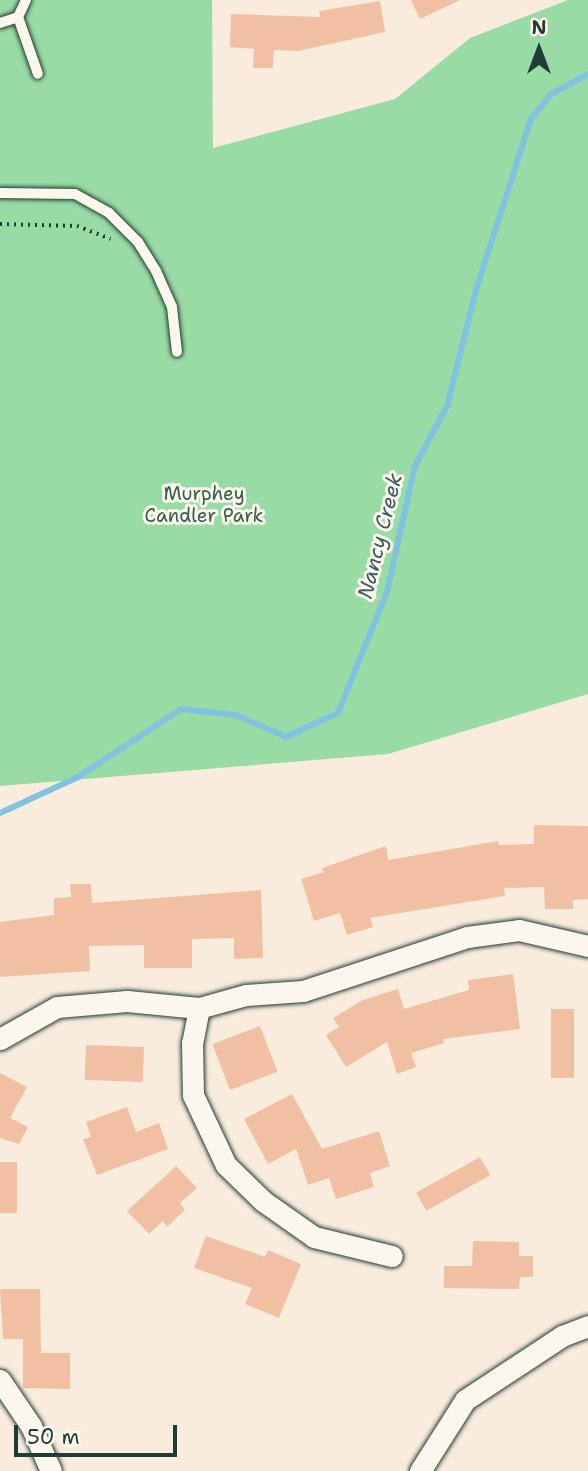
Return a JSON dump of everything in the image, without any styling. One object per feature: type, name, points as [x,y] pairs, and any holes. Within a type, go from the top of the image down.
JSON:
[{"type":"street","points":[[0,1039],[57,1007],[127,1000],[199,1008],[246,995],[303,991],[467,937],[519,930],[588,946]]},
{"type":"street","points":[[199,1008],[192,1043],[193,1095],[226,1165],[263,1201],[314,1237],[392,1256]]},
{"type":"street","points":[[419,1471],[465,1400],[562,1336],[588,1326]]},
{"type":"street","points":[[0,1380],[31,1426],[51,1471]]},
{"type":"lane","points":[[26,0],[18,17],[38,74]]},
{"type":"lane","points":[[0,23],[18,17]]},
{"type":"lane","points":[[0,193],[75,194],[108,213],[138,242],[156,271],[172,307],[177,352]]},
{"type":"path","points":[[0,224],[77,226],[114,240]]},
{"type":"green space","name":"Murphey Candler Park","points":[[0,0],[212,0],[213,148],[395,99],[470,38],[568,0],[588,0],[588,694],[388,754],[0,786]]},
{"type":"building","points":[[411,0],[460,0],[420,19]]},
{"type":"building","points":[[380,1],[385,32],[298,51],[274,50],[273,68],[253,68],[254,49],[230,47],[231,14],[320,17],[319,11]]},
{"type":"building","points":[[534,825],[588,826],[588,899],[573,900],[573,909],[545,909],[544,887],[504,888],[505,896],[370,918],[373,927],[347,935],[340,913],[314,921],[301,879],[324,872],[322,868],[386,846],[388,860],[498,841],[499,845],[534,844]]},
{"type":"building","points":[[70,884],[91,884],[92,903],[261,890],[263,958],[234,959],[234,938],[192,939],[192,968],[144,968],[144,945],[89,946],[90,971],[0,977],[0,922],[54,915],[54,898],[71,897]]},
{"type":"building","points":[[513,974],[520,1029],[443,1039],[444,1043],[411,1053],[416,1067],[397,1074],[387,1042],[346,1067],[326,1035],[339,1027],[333,1018],[363,1000],[398,989],[404,1009],[469,990],[468,980]]},
{"type":"building","points":[[551,1009],[574,1009],[574,1078],[551,1078]]},
{"type":"building","points":[[260,1026],[278,1072],[230,1090],[212,1044]]},
{"type":"building","points":[[86,1045],[144,1047],[143,1082],[85,1080]]},
{"type":"building","points":[[0,1073],[27,1087],[10,1118],[28,1127],[19,1144],[0,1138]]},
{"type":"building","points":[[292,1094],[322,1149],[379,1131],[390,1166],[370,1173],[374,1187],[336,1199],[329,1178],[308,1185],[296,1149],[268,1164],[244,1119]]},
{"type":"building","points":[[127,1107],[136,1132],[159,1123],[168,1149],[97,1175],[83,1139],[91,1137],[86,1122]]},
{"type":"building","points":[[480,1157],[490,1175],[426,1211],[416,1192]]},
{"type":"building","points":[[0,1162],[17,1162],[17,1213],[0,1213]]},
{"type":"building","points":[[176,1166],[197,1188],[180,1203],[185,1210],[167,1227],[163,1221],[149,1234],[127,1211]]},
{"type":"building","points":[[206,1236],[265,1257],[268,1250],[301,1264],[279,1318],[245,1304],[252,1288],[194,1268]]},
{"type":"building","points":[[473,1241],[519,1242],[519,1256],[533,1256],[533,1277],[520,1277],[519,1289],[444,1288],[444,1266],[472,1266]]},
{"type":"building","points":[[0,1289],[40,1289],[41,1353],[70,1353],[70,1389],[23,1388],[23,1339],[3,1339]]},
{"type":"waterway","name":"Nancy Creek","points":[[0,813],[78,777],[181,709],[236,715],[286,737],[338,713],[387,592],[415,466],[447,406],[476,290],[531,119],[551,94],[588,74]]}]
